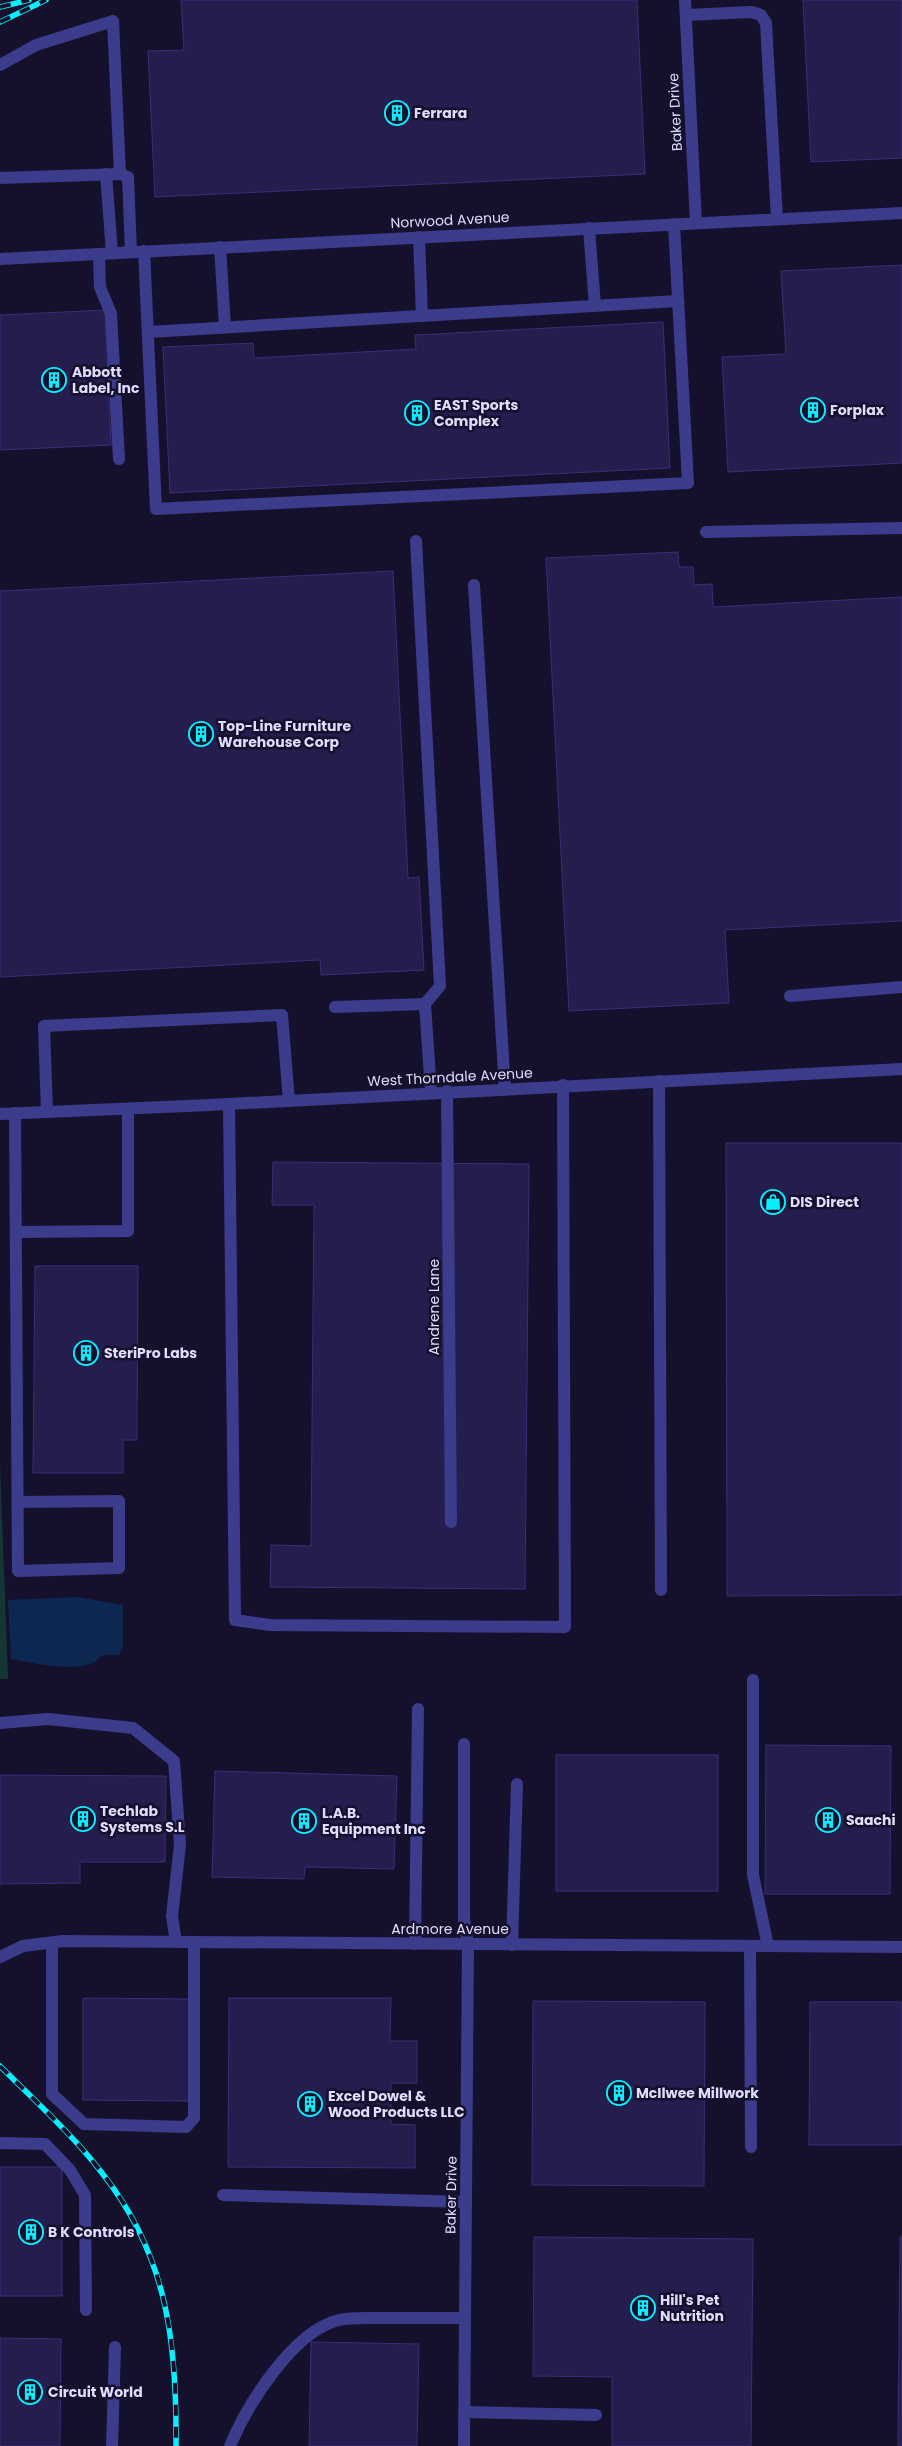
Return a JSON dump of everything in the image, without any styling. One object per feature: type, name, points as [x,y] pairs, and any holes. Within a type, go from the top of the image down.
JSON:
[{"type":"street","name":"Baker Drive","points":[[685,0],[696,223]]},
{"type":"street","points":[[686,15],[752,12],[761,15],[766,23],[777,218]]},
{"type":"street","points":[[0,64],[36,45],[113,20],[120,174]]},
{"type":"street","points":[[106,174],[105,253],[100,287],[111,314],[119,459]]},
{"type":"street","points":[[0,178],[106,174],[120,174],[128,177],[131,252]]},
{"type":"street","name":"Norwood Avenue","points":[[0,259],[902,213]]},
{"type":"street","points":[[144,251],[156,510],[688,483],[674,224]]},
{"type":"street","points":[[589,228],[595,306]]},
{"type":"street","points":[[419,237],[422,316]]},
{"type":"street","points":[[220,247],[225,327]]},
{"type":"street","points":[[148,332],[678,301]]},
{"type":"street","points":[[706,532],[902,528]]},
{"type":"street","points":[[416,541],[440,986],[425,1004],[431,1092]]},
{"type":"street","points":[[474,585],[505,1088]]},
{"type":"street","points":[[790,996],[902,987]]},
{"type":"street","points":[[335,1008],[425,1004]]},
{"type":"street","points":[[47,1112],[44,1026],[282,1015],[289,1101]]},
{"type":"street","name":"West Thorndale Avenue","points":[[0,1114],[902,1069]]},
{"type":"street","points":[[658,1081],[661,1590]]},
{"type":"street","points":[[229,1104],[235,1620],[270,1625],[565,1627],[563,1085]]},
{"type":"street","name":"Andrene Lane","points":[[447,1091],[450,1522]]},
{"type":"street","points":[[16,1232],[128,1231],[128,1109]]},
{"type":"street","points":[[15,1114],[18,1571],[120,1568],[118,1501],[18,1502]]},
{"type":"street","points":[[753,1680],[753,1875],[768,1946]]},
{"type":"street","points":[[415,1944],[418,1709]]},
{"type":"street","points":[[0,1723],[48,1719],[132,1728],[174,1761],[180,1845],[172,1916],[176,1942]]},
{"type":"street","name":"Baker Drive","points":[[464,1744],[464,1919],[468,1944],[464,2446]]},
{"type":"street","points":[[512,1944],[517,1784]]},
{"type":"street","points":[[52,1943],[52,2094],[84,2124],[186,2127],[194,2118],[194,1942]]},
{"type":"street","name":"Ardmore Avenue","points":[[0,1957],[23,1946],[52,1943],[194,1942],[902,1947]]},
{"type":"street","points":[[750,1946],[751,2147]]},
{"type":"street","points":[[0,2143],[45,2144],[70,2170],[85,2195],[86,2310]]},
{"type":"street","points":[[222,2195],[466,2202]]},
{"type":"street","points":[[230,2446],[242,2418],[275,2370],[305,2338],[324,2325],[341,2319],[464,2318]]},
{"type":"street","points":[[112,2446],[115,2347]]},
{"type":"street","points":[[465,2412],[596,2415]]},
{"type":"green space","points":[[0,1463],[8,1679],[0,1679]]},
{"type":"water","points":[[79,1597],[123,1605],[123,1647],[119,1655],[103,1655],[92,1663],[71,1667],[50,1666],[11,1659],[8,1600]]},
{"type":"building","name":"Ferrara","points":[[181,0],[637,0],[645,174],[155,197],[148,51],[184,50]]},
{"type":"building","points":[[803,0],[902,0],[902,158],[811,162]]},
{"type":"building","name":"Forplax","points":[[902,265],[902,463],[728,472],[722,357],[786,354],[781,271]]},
{"type":"building","name":"Abbott Label, Inc","points":[[105,310],[111,445],[0,450],[0,315]]},
{"type":"building","name":"EAST Sports Complex","points":[[663,322],[670,468],[170,493],[163,347],[253,343],[254,358],[416,349],[415,335]]},
{"type":"building","points":[[678,552],[679,567],[693,567],[694,585],[712,584],[713,607],[902,597],[902,921],[725,930],[729,1003],[569,1011],[546,558]]},
{"type":"building","name":"Top-Line Furniture Warehouse Corp","points":[[393,571],[408,878],[419,877],[424,970],[321,975],[320,960],[0,977],[0,591]]},
{"type":"building","points":[[726,1143],[902,1143],[902,1595],[727,1596]]},
{"type":"building","points":[[273,1162],[529,1164],[525,1589],[270,1587],[271,1545],[311,1546],[314,1205],[272,1205]]},
{"type":"building","name":"SteriPro Labs","points":[[35,1266],[138,1266],[137,1440],[123,1440],[123,1473],[33,1473]]},
{"type":"building","name":"Saachi","points":[[766,1745],[891,1746],[890,1894],[765,1894]]},
{"type":"building","points":[[556,1755],[718,1755],[718,1891],[556,1891]]},
{"type":"building","name":"L.A.B. Equipment Inc","points":[[215,1771],[397,1776],[394,1869],[305,1867],[304,1879],[212,1877]]},
{"type":"building","name":"Techlab Systems S.L","points":[[0,1775],[166,1776],[165,1862],[80,1862],[80,1883],[0,1884]]},
{"type":"building","points":[[83,1998],[189,1999],[189,2101],[83,2100]]},
{"type":"building","name":"Excel Dowel & Wood Products LLC","points":[[229,1998],[391,1998],[390,2041],[417,2041],[417,2083],[391,2083],[391,2124],[415,2125],[415,2168],[228,2167]]},
{"type":"building","name":"McIlwee Millwork","points":[[533,2001],[705,2002],[704,2186],[532,2185]]},
{"type":"building","points":[[810,2002],[902,2002],[902,2145],[809,2145]]},
{"type":"building","name":"B K Controls","points":[[0,2167],[62,2167],[62,2296],[0,2296]]},
{"type":"building","name":"Hill's Pet Nutrition","points":[[534,2237],[753,2239],[751,2446],[612,2446],[612,2377],[533,2376]]},
{"type":"building","points":[[900,2237],[902,2237],[902,2446],[898,2446]]},
{"type":"building","name":"Circuit World","points":[[0,2338],[61,2339],[60,2446],[0,2446]]},
{"type":"building","points":[[311,2342],[419,2344],[417,2446],[309,2446]]},
{"type":"railway","points":[[0,7],[29,0]]},
{"type":"railway","points":[[0,22],[46,0]]},
{"type":"railway","points":[[0,2066],[53,2118],[102,2173],[124,2204],[142,2236],[155,2269],[164,2302],[170,2337],[176,2408],[176,2446]]},
{"type":"place","name":"Ferrara","points":[[397,113]]},
{"type":"place","name":"Abbott Label, Inc","points":[[54,380]]},
{"type":"place","name":"Forplax","points":[[813,410]]},
{"type":"place","name":"EAST Sports Complex","points":[[417,413]]},
{"type":"place","name":"Top-Line Furniture Warehouse Corp","points":[[201,734]]},
{"type":"place","name":"DIS Direct","points":[[773,1202]]},
{"type":"place","name":"SteriPro Labs","points":[[86,1353]]},
{"type":"place","name":"Techlab Systems S.L","points":[[83,1819]]},
{"type":"place","name":"Saachi","points":[[828,1820]]},
{"type":"place","name":"L.A.B. Equipment Inc","points":[[304,1821]]},
{"type":"place","name":"McIlwee Millwork","points":[[619,2093]]},
{"type":"place","name":"Excel Dowel & Wood Products LLC","points":[[310,2104]]},
{"type":"place","name":"B K Controls","points":[[31,2232]]},
{"type":"place","name":"Hill's Pet Nutrition","points":[[643,2308]]},
{"type":"place","name":"Circuit World","points":[[30,2392]]}]
